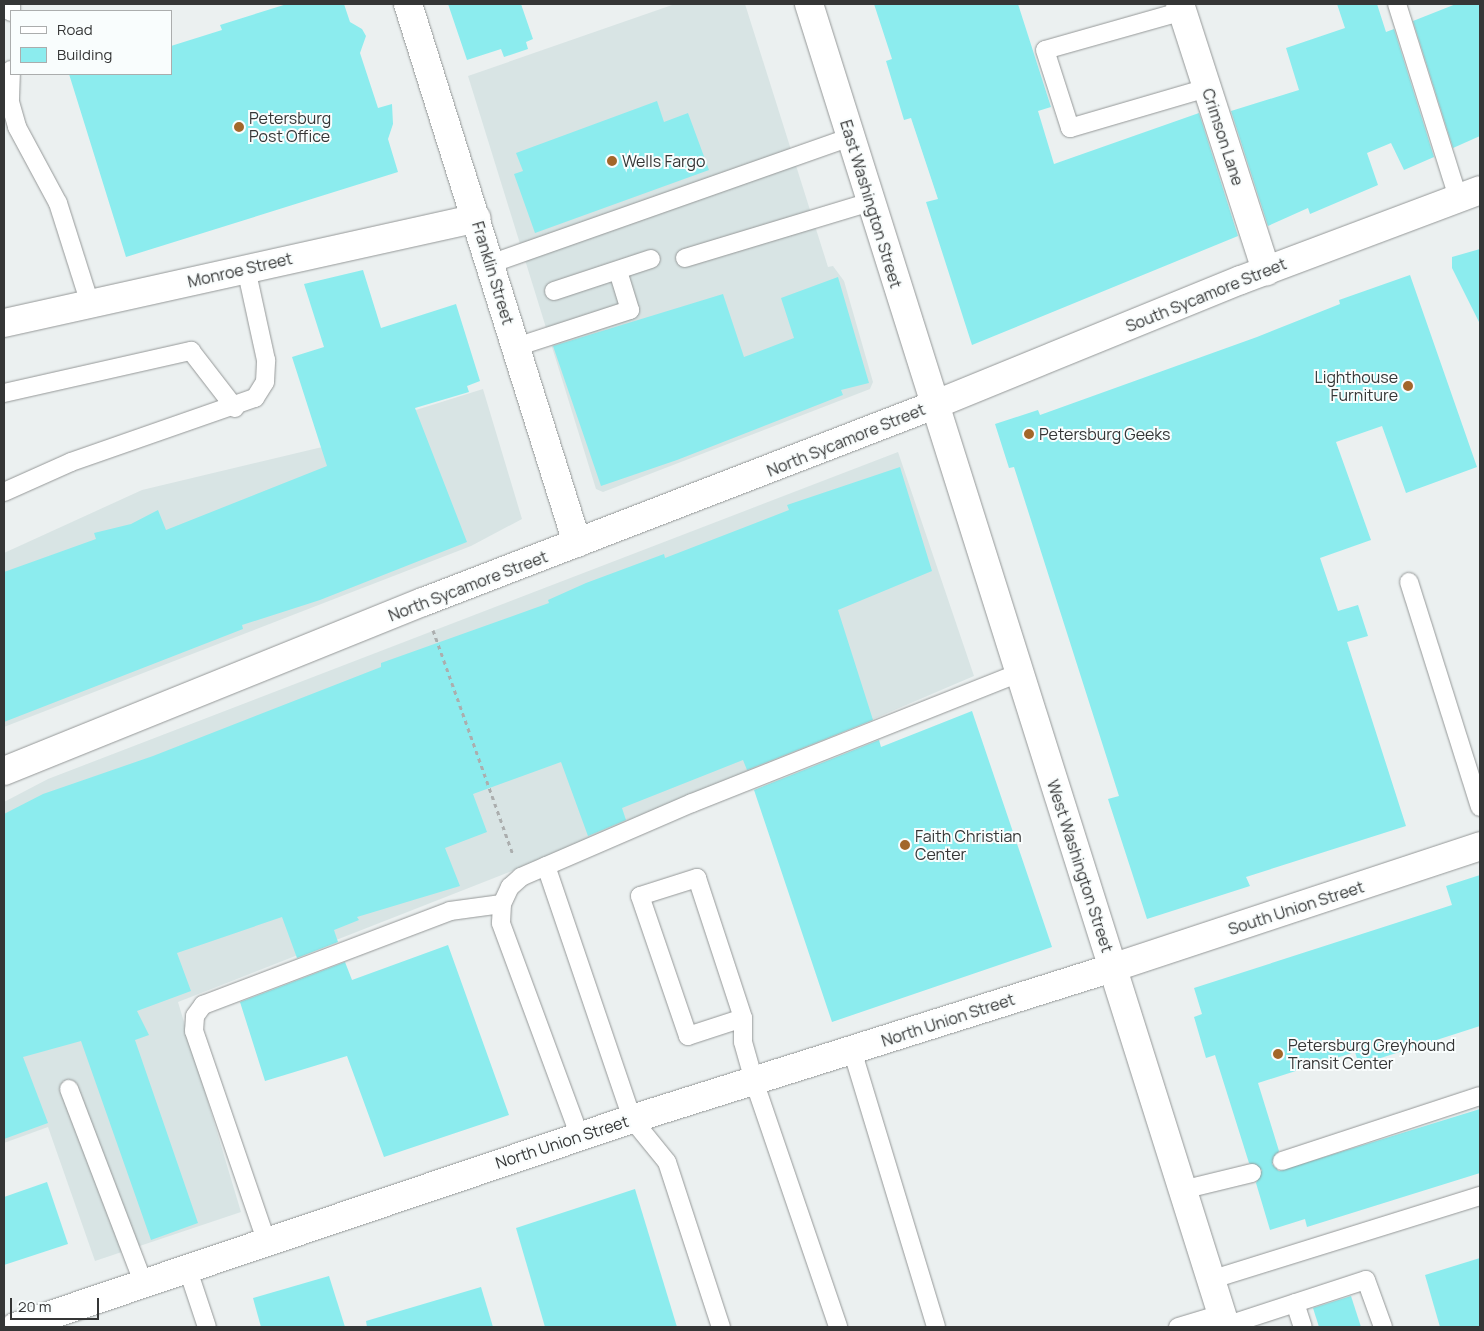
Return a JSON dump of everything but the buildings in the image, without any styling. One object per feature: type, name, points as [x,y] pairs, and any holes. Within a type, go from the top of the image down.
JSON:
[{"type":"street","name":"Franklin Street","points":[[408,4],[577,544]]},
{"type":"street","name":"East Washington Street","points":[[809,4],[934,404]]},
{"type":"street","name":"Crimson Lane","points":[[1181,7],[1266,271]]},
{"type":"street","name":"South Sycamore Street","points":[[934,404],[1266,271],[1469,194]]},
{"type":"street","name":"Monroe Street","points":[[4,323],[476,218]]},
{"type":"street","name":"North Sycamore Street","points":[[4,771],[423,602],[577,544],[934,404]]},
{"type":"street","name":"West Washington Street","points":[[934,404],[1224,1323]]},
{"type":"street","name":"South Union Street","points":[[1112,968],[1480,846]]},
{"type":"street","name":"North Union Street","points":[[15,1327],[266,1240],[632,1119],[1112,968]]},
{"type":"lane","points":[[1397,4],[1469,194]]},
{"type":"lane","points":[[1181,7],[1045,50],[1070,128],[1207,88]]},
{"type":"lane","points":[[11,75],[10,102],[17,127],[58,202],[90,304]]},
{"type":"lane","points":[[490,264],[850,138]]},
{"type":"lane","points":[[685,258],[870,202]]},
{"type":"lane","points":[[554,291],[651,259]]},
{"type":"lane","points":[[4,492],[71,462],[179,423],[234,408],[256,398],[265,382],[266,360],[246,268]]},
{"type":"lane","points":[[516,347],[630,310],[618,271]]},
{"type":"lane","points":[[4,392],[191,351],[234,408]]},
{"type":"lane","points":[[1409,582],[1480,807]]},
{"type":"lane","points":[[580,1137],[526,997],[501,923],[502,904],[521,876],[1019,673]]},
{"type":"lane","points":[[546,866],[632,1119],[667,1162],[721,1327]]},
{"type":"lane","points":[[743,1018],[688,1036],[640,896],[697,878],[743,1018],[744,1042],[754,1081],[838,1327]]},
{"type":"lane","points":[[266,1240],[194,1031],[195,1016],[203,1004],[450,911],[502,904]]},
{"type":"lane","points":[[852,1050],[936,1327]]},
{"type":"lane","points":[[69,1089],[143,1282]]},
{"type":"lane","points":[[1282,1161],[1480,1096]]},
{"type":"lane","points":[[1182,1190],[1252,1173]]},
{"type":"lane","points":[[1210,1280],[1480,1196]]},
{"type":"lane","points":[[187,1267],[207,1327]]},
{"type":"lane","points":[[1178,1327],[1224,1323],[1366,1280],[1383,1327]]},
{"type":"lane","points":[[1295,1303],[1302,1327]]},
{"type":"path","points":[[423,602],[521,876]]},
{"type":"shaded area","points":[[675,4],[745,4],[828,267],[833,266],[844,281],[873,382],[870,389],[603,492],[596,489],[468,76]]},
{"type":"shaded area","points":[[483,389],[522,519],[471,546],[4,727],[4,553],[142,490],[377,434],[384,420]]},
{"type":"shaded area","points":[[898,452],[974,676],[586,842],[178,1002],[241,1212],[95,1261],[48,1127],[4,1143],[4,802],[48,779]]},
{"type":"place","name":"Petersburg Post Office","points":[[239,127]]},
{"type":"place","name":"Wells Fargo","points":[[612,161]]},
{"type":"place","name":"Lighthouse Furniture","points":[[1408,386]]},
{"type":"place","name":"Petersburg Geeks","points":[[1029,434]]},
{"type":"place","name":"Faith Christian Center","points":[[905,845]]},
{"type":"place","name":"Petersburg Greyhound Transit Center","points":[[1278,1054]]}]
